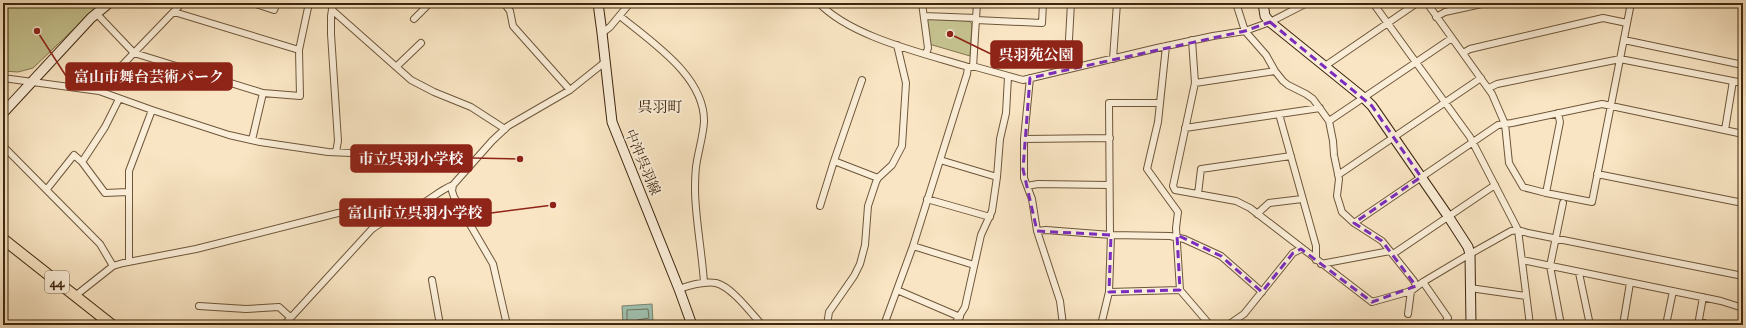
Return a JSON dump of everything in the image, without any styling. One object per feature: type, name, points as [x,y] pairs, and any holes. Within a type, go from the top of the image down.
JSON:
[{"type":"main road","points":[[3,112],[96,13],[109,3]]},
{"type":"main road","name":"中沖呉羽線","points":[[598,3],[612,122],[616,136],[679,289],[692,325]]},
{"type":"main road","points":[[1263,3],[1265,16],[1270,22],[1364,98],[1376,111],[1448,216],[1468,247],[1470,254],[1471,325]]},
{"type":"main road","name":"44","points":[[3,239],[112,325]]},
{"type":"street","points":[[99,91],[182,3]]},
{"type":"street","points":[[253,3],[274,10],[277,3]]},
{"type":"street","points":[[96,13],[134,53],[263,93],[300,96],[299,50],[309,3]]},
{"type":"street","points":[[333,3],[331,34],[338,141],[336,152]]},
{"type":"street","points":[[414,19],[430,3]]},
{"type":"street","points":[[504,3],[510,11],[513,26],[570,90]]},
{"type":"street","points":[[602,33],[610,27],[630,3]]},
{"type":"street","points":[[819,3],[830,14],[864,33],[926,54],[1023,80],[1192,40],[1245,31],[1270,22],[1307,3]]},
{"type":"street","points":[[922,3],[928,48],[926,54]]},
{"type":"street","points":[[884,325],[912,246],[970,67],[977,3]]},
{"type":"street","points":[[924,16],[1042,23],[1043,3]]},
{"type":"street","points":[[1069,39],[1071,3]]},
{"type":"street","points":[[1113,59],[1117,3]]},
{"type":"street","points":[[1236,3],[1245,31],[1266,55],[1275,71],[1288,85],[1306,94],[1320,108],[1329,121],[1338,175],[1338,204],[1345,216],[1382,241],[1414,281],[1408,314]]},
{"type":"street","points":[[1373,3],[1445,102],[1472,142],[1518,230],[1530,325]]},
{"type":"street","points":[[1324,66],[1417,3]]},
{"type":"street","points":[[1427,3],[1489,88],[1505,124],[1509,163],[1523,187],[1592,202],[1631,3]]},
{"type":"street","points":[[1436,17],[1445,12],[1486,3]]},
{"type":"street","points":[[332,10],[396,67],[421,86],[471,107],[505,129]]},
{"type":"street","points":[[174,12],[299,50]]},
{"type":"street","points":[[620,16],[666,54],[685,74],[696,89],[702,105],[704,122],[696,168],[695,192],[704,283]]},
{"type":"street","points":[[1463,52],[1470,49],[1603,18],[1627,23]]},
{"type":"street","points":[[1329,121],[1452,38]]},
{"type":"street","points":[[1192,40],[1195,83],[1173,186],[1176,190],[1236,201],[1257,214],[1372,302],[1413,288],[1470,254],[1512,231],[1518,230],[1556,239],[1743,276]]},
{"type":"street","points":[[1624,40],[1743,65]]},
{"type":"street","points":[[396,67],[421,43]]},
{"type":"street","points":[[827,325],[829,312],[854,276],[860,264],[865,240],[868,206],[878,178],[892,165],[902,146],[906,83],[897,45]]},
{"type":"street","points":[[1166,46],[1158,122],[1147,169],[1178,212],[1177,237],[1180,290],[1210,325]]},
{"type":"street","points":[[1489,88],[1497,84],[1620,59],[1743,83]]},
{"type":"street","points":[[507,325],[493,264],[454,197],[452,191],[453,185],[472,162],[505,129],[570,90],[605,62]]},
{"type":"street","points":[[1195,83],[1275,71]]},
{"type":"street","points":[[954,325],[965,307],[981,235],[990,217],[998,177],[1000,139],[1006,113],[1008,77]]},
{"type":"street","points":[[3,78],[99,91],[152,110],[252,140],[336,152],[472,162]]},
{"type":"street","points":[[1030,78],[1024,139],[1024,178],[1033,204],[1037,231],[1060,302],[1063,325]]},
{"type":"street","points":[[1338,175],[1481,78]]},
{"type":"street","points":[[820,206],[862,80]]},
{"type":"street","points":[[1725,130],[1734,82]]},
{"type":"street","points":[[252,140],[263,93]]},
{"type":"street","points":[[82,162],[105,127],[119,99]]},
{"type":"street","points":[[1101,325],[1110,292],[1109,103],[1160,103]]},
{"type":"street","points":[[1354,223],[1498,124],[1505,124],[1602,104],[1610,107],[1743,134]]},
{"type":"street","points":[[1185,128],[1320,108]]},
{"type":"street","points":[[129,262],[128,171],[152,110]]},
{"type":"street","points":[[1546,193],[1560,122],[1558,113]]},
{"type":"street","points":[[1279,114],[1316,246],[1319,262]]},
{"type":"street","points":[[1024,139],[1110,138]]},
{"type":"street","points":[[3,146],[100,244],[113,266]]},
{"type":"street","points":[[47,189],[74,155],[82,162],[106,193],[128,192]]},
{"type":"street","points":[[1198,194],[1201,169],[1291,156]]},
{"type":"street","points":[[940,160],[998,177]]},
{"type":"street","points":[[834,161],[878,178]]},
{"type":"street","points":[[1597,174],[1743,203]]},
{"type":"street","points":[[1027,186],[1038,184],[1109,185]]},
{"type":"street","points":[[284,325],[372,229],[386,220],[417,207],[447,187],[453,185]]},
{"type":"street","points":[[1319,262],[1391,253],[1495,185]]},
{"type":"street","points":[[1257,214],[1270,203],[1302,198]]},
{"type":"street","points":[[927,199],[990,217]]},
{"type":"street","points":[[1561,325],[1550,266],[1563,203]]},
{"type":"street","points":[[75,296],[113,266],[129,262],[203,247],[338,213],[360,212],[381,216],[386,220]]},
{"type":"street","points":[[1037,231],[1046,230],[1110,235],[1177,237],[1220,256],[1262,292]]},
{"type":"street","points":[[912,246],[974,266]]},
{"type":"street","points":[[1228,325],[1244,314],[1294,253],[1301,249]]},
{"type":"street","points":[[1522,260],[1579,273],[1703,297],[1743,308]]},
{"type":"street","points":[[1579,273],[1590,325]]},
{"type":"street","points":[[432,280],[440,325]]},
{"type":"street","points":[[1422,282],[1448,318],[1443,325]]},
{"type":"street","points":[[679,289],[704,283],[718,284],[725,287],[762,325]]},
{"type":"street","points":[[1622,325],[1630,283]]},
{"type":"street","points":[[1470,288],[1526,296]]},
{"type":"street","points":[[897,290],[960,317]]},
{"type":"street","points":[[1110,292],[1180,290]]},
{"type":"street","points":[[1666,325],[1673,291]]},
{"type":"street","points":[[1703,297],[1698,323],[1709,325]]},
{"type":"street","points":[[199,306],[246,309],[279,307],[290,317]]},
{"type":"highlighted area","points":[[1270,22],[1372,106],[1421,177],[1354,223],[1382,241],[1416,286],[1372,302],[1301,249],[1293,253],[1262,292],[1221,256],[1177,235],[1180,290],[1109,292],[1111,235],[1037,231],[1023,169],[1030,78],[1245,31]]},
{"type":"shaded area","points":[[3,3],[101,3],[33,68],[18,72],[3,71]]},
{"type":"shaded area","points":[[928,19],[969,21],[972,24],[970,56],[929,44],[926,21]]},
{"type":"water","points":[[652,304],[653,322],[623,324],[622,306]]},
{"type":"place","name":"富山市舞台芸術パーク","points":[[37,31]]},
{"type":"place","name":"呉羽苑公園","points":[[950,34]]},
{"type":"place","name":"市立呉羽小学校","points":[[520,159]]},
{"type":"place","name":"富山市立呉羽小学校","points":[[553,205]]},
{"type":"district","name":"呉羽町","points":[[660,107]]}]
